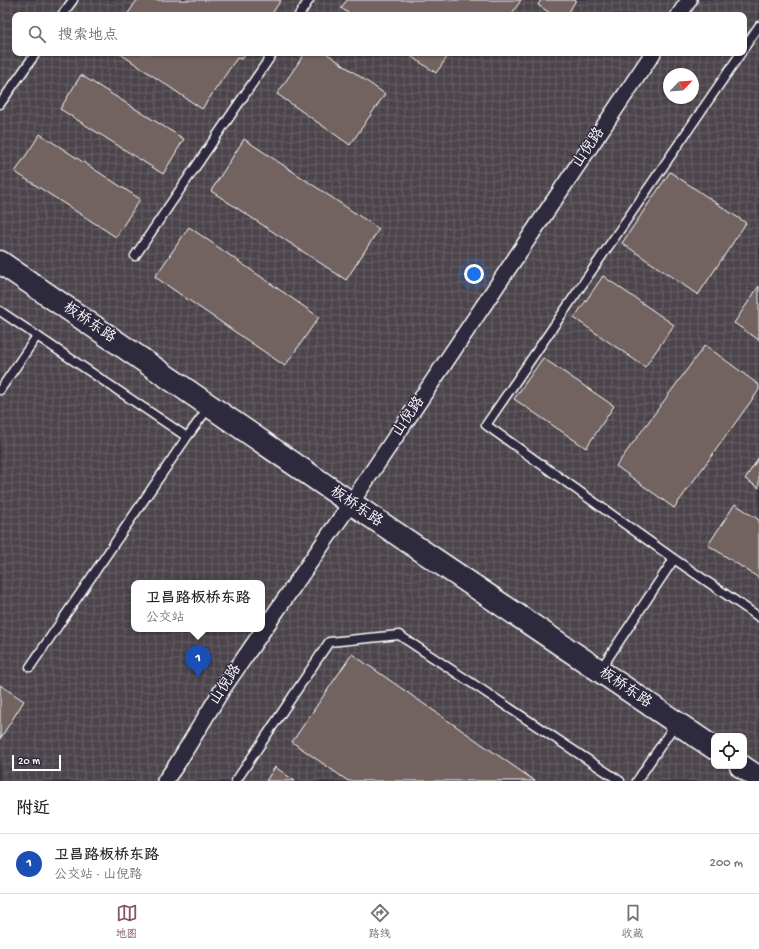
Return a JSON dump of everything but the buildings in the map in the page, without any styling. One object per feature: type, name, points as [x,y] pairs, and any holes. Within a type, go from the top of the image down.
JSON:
[{"type":"street","points":[[680,12],[689,0]]},
{"type":"street","name":"山倪路","points":[[265,628],[351,504],[651,56]]},
{"type":"street","name":"板桥东路","points":[[0,262],[351,504],[711,746]]},
{"type":"street","name":"山倪路","points":[[166,781],[222,690],[262,632]]},
{"type":"street","points":[[746,769],[759,778]]},
{"type":"lane","points":[[64,12],[73,0]]},
{"type":"lane","points":[[301,12],[309,0]]},
{"type":"lane","points":[[747,44],[759,26]]},
{"type":"lane","points":[[0,104],[34,56]]},
{"type":"lane","points":[[135,256],[271,56]]},
{"type":"lane","points":[[739,56],[486,425],[674,559],[759,617]]},
{"type":"lane","points":[[0,311],[187,437]]},
{"type":"lane","points":[[0,390],[37,336]]},
{"type":"lane","points":[[30,667],[209,406]]},
{"type":"lane","points":[[600,671],[674,559]]},
{"type":"lane","points":[[236,781],[329,642],[399,635],[620,781]]},
{"type":"lane","points":[[637,781],[677,722]]},
{"type":"shaded area","points":[[0,0],[759,0],[759,781],[0,781]]},
{"type":"place","name":"卫昌路板桥东路","points":[[198,678]]}]
